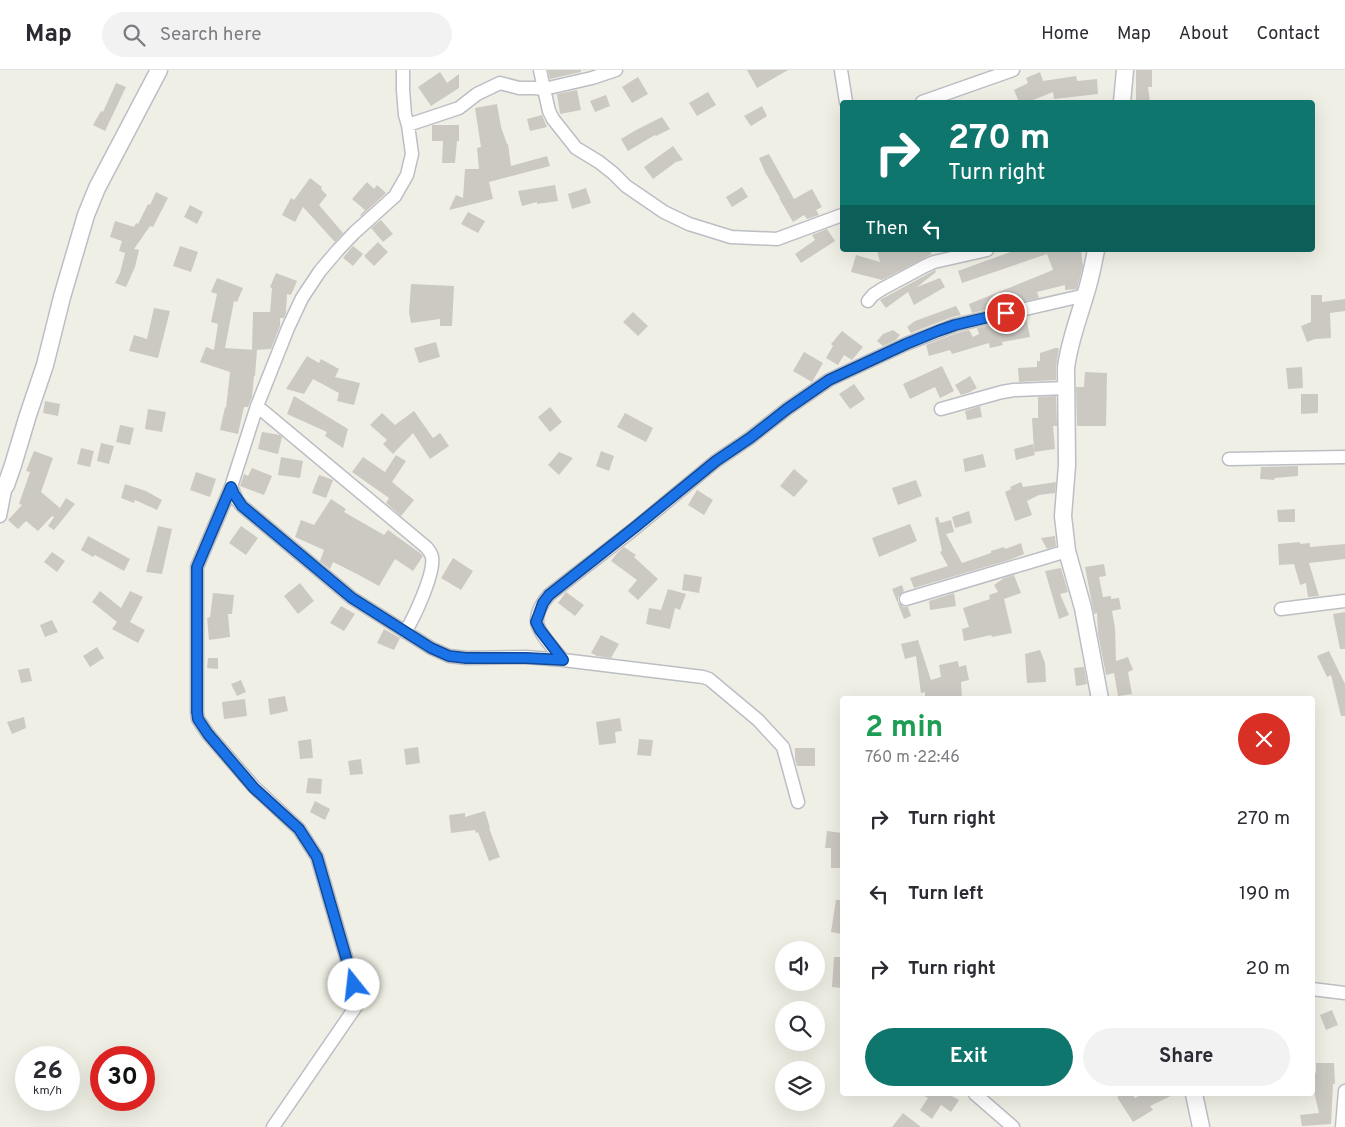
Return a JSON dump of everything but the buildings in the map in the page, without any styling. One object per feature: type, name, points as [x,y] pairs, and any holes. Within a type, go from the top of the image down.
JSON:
[{"type":"street","points":[[0,516],[3,488],[45,365],[62,297],[86,216],[97,188],[159,70]]},
{"type":"street","points":[[273,1127],[359,1002],[317,857],[299,829],[254,788],[208,734],[198,719],[197,567],[231,487],[257,406],[302,298],[320,271],[354,233],[395,196],[406,175],[412,154],[405,115],[403,70]]},
{"type":"street","points":[[540,70],[553,119],[576,148],[599,162],[614,173],[626,186],[664,212],[689,224],[731,237],[777,239],[840,217]]},
{"type":"street","points":[[408,125],[460,108],[477,94],[500,83],[519,88],[544,90],[616,70]]},
{"type":"street","points":[[841,70],[846,100]]},
{"type":"street","points":[[928,100],[1013,70]]},
{"type":"street","points":[[1122,100],[1126,70]]},
{"type":"street","points":[[868,301],[882,289],[925,266],[934,262],[978,252]]},
{"type":"street","points":[[1096,252],[1091,277],[1068,353],[1066,388],[1067,465],[1063,516],[1067,551],[1084,608],[1099,696]]},
{"type":"street","points":[[563,660],[536,622],[543,603],[549,595],[716,461],[808,394],[829,380],[938,331],[973,320],[1086,295]]},
{"type":"street","points":[[941,409],[1002,392],[1066,388]]},
{"type":"street","points":[[257,406],[430,552],[432,564],[426,587],[405,632]]},
{"type":"street","points":[[1229,459],[1345,457]]},
{"type":"street","points":[[231,487],[242,506],[344,592],[431,648],[449,656],[563,660],[709,679],[758,720],[784,747],[798,802]]},
{"type":"street","points":[[906,600],[1067,551]]},
{"type":"street","points":[[1281,608],[1345,601]]},
{"type":"street","points":[[1315,989],[1345,993]]},
{"type":"street","points":[[1342,1127],[1345,1091]]},
{"type":"street","points":[[976,1096],[1013,1127]]},
{"type":"street","points":[[1194,1096],[1201,1127]]},
{"type":"route","points":[[354,985],[317,857],[299,829],[254,788],[208,734],[198,719],[197,567],[231,487],[242,506],[352,598],[431,648],[449,656],[466,658],[563,660],[536,622],[543,603],[549,595],[730,450],[750,438],[829,380],[938,331],[1006,313]]}]
